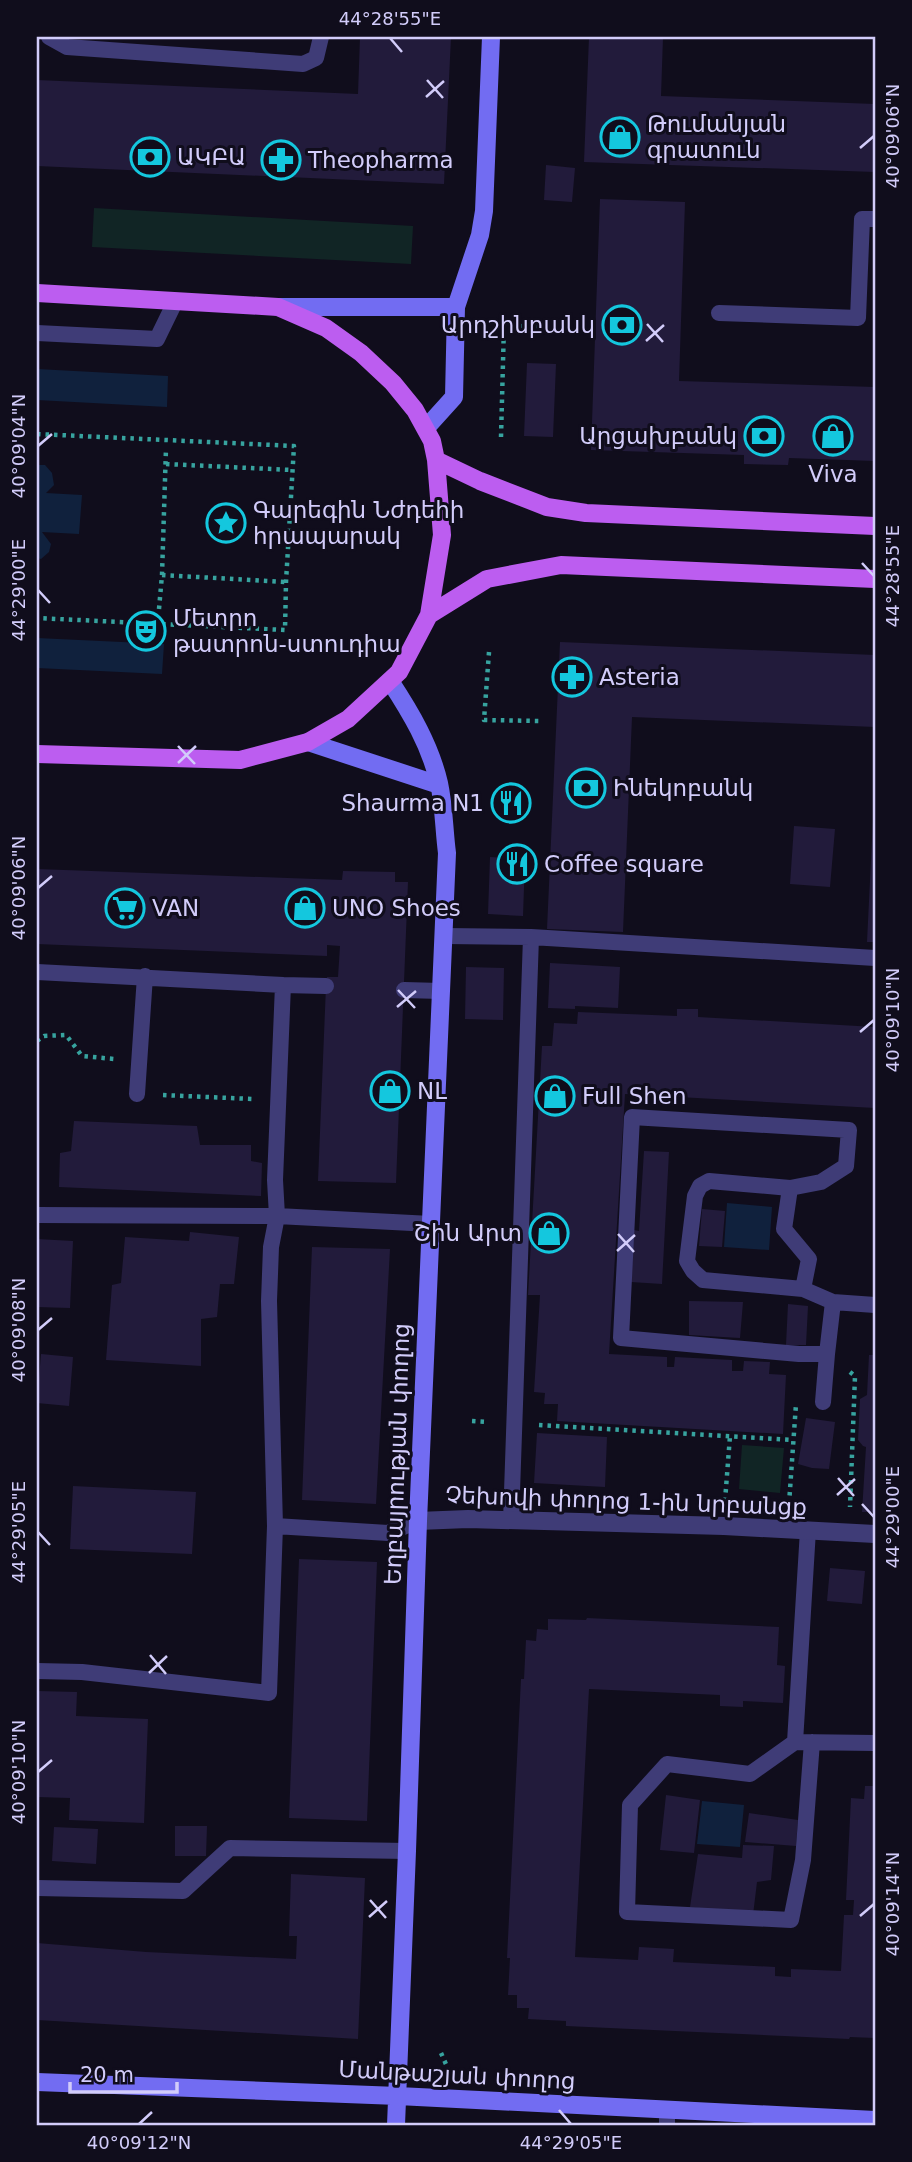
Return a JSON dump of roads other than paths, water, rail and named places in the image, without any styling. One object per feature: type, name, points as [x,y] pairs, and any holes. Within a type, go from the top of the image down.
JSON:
[{"type":"main road","points":[[37,293],[278,307],[326,328],[361,353],[393,383],[426,428],[436,460],[442,536],[429,615],[399,672],[348,719],[308,742],[240,760],[37,754]]},
{"type":"main road","points":[[436,460],[480,481],[547,507],[586,513],[875,526]]},
{"type":"main road","points":[[429,615],[487,579],[561,565],[875,579]]},
{"type":"street","points":[[426,428],[454,397],[456,307],[480,235],[484,211],[491,37]]},
{"type":"street","points":[[278,307],[456,307]]},
{"type":"street","name":"Եղբայրության փողոց","points":[[390,681],[420,731],[439,785],[447,853],[418,1521],[396,2125]]},
{"type":"street","points":[[308,742],[439,785]]},
{"type":"street","name":"Չեխովի փողոց 1-ին նրբանցք","points":[[418,1521],[468,1519],[723,1526],[875,1534]]},
{"type":"street","name":"Մանթաշյան փողոց","points":[[37,2082],[398,2096],[667,2117],[875,2120]]},
{"type":"lane","points":[[49,37],[66,47],[303,64],[316,58],[321,37]]},
{"type":"lane","points":[[719,313],[858,318],[862,219],[875,219]]},
{"type":"lane","points":[[37,333],[157,339],[176,302]]},
{"type":"lane","points":[[444,936],[531,937],[875,958]]},
{"type":"lane","points":[[512,1521],[531,937]]},
{"type":"lane","points":[[37,972],[326,986]]},
{"type":"lane","points":[[137,1094],[145,976]]},
{"type":"lane","points":[[37,1671],[82,1672],[269,1693],[275,1526],[269,1301],[271,1247],[277,1216],[275,1180],[283,985]]},
{"type":"lane","points":[[404,990],[441,991]]},
{"type":"lane","points":[[827,1354],[799,1354],[621,1338],[632,1117],[849,1130],[846,1166],[821,1182],[790,1188],[709,1181],[700,1186],[695,1196],[688,1261],[693,1271],[703,1280],[803,1289],[833,1303],[875,1305]]},
{"type":"lane","points":[[790,1188],[784,1228],[809,1259],[803,1289]]},
{"type":"lane","points":[[37,1214],[277,1216],[431,1224]]},
{"type":"lane","points":[[823,1402],[833,1303]]},
{"type":"lane","points":[[275,1526],[388,1533],[418,1521]]},
{"type":"lane","points":[[795,1742],[808,1530]]},
{"type":"lane","points":[[812,1742],[803,1860],[791,1920],[628,1912],[630,1805],[667,1764],[750,1774],[795,1742],[812,1742],[875,1743]]},
{"type":"lane","points":[[37,1888],[183,1891],[230,1848],[407,1851]]},
{"type":"water","points":[[37,369],[168,376],[167,407],[37,400]]},
{"type":"water","points":[[37,465],[45,465],[52,473],[54,485],[46,493],[82,495],[79,534],[42,532],[51,544],[49,552],[41,559],[37,558]]},
{"type":"water","points":[[37,638],[164,644],[162,674],[37,668]]},
{"type":"water","points":[[727,1203],[772,1207],[769,1250],[724,1247]]},
{"type":"water","points":[[702,1801],[744,1805],[740,1847],[697,1844]]},
{"type":"place","name":"Թումանյան գրատուն","points":[[620,137]]},
{"type":"place","name":"ԱԿԲԱ","points":[[150,157]]},
{"type":"place","name":"Theopharma","points":[[281,160]]},
{"type":"place","name":"Արդշինբանկ","points":[[622,325]]},
{"type":"place","name":"Արցախբանկ","points":[[764,436]]},
{"type":"place","name":"Viva","points":[[833,436]]},
{"type":"place","name":"Գարեգին Նժդեհի հրապարակ","points":[[226,523]]},
{"type":"place","name":"Մետրո թատրոն-ստուդիա","points":[[146,631]]},
{"type":"place","name":"Asteria","points":[[572,677]]},
{"type":"place","name":"Ինեկոբանկ","points":[[586,788]]},
{"type":"place","name":"Shaurma N1","points":[[511,803]]},
{"type":"place","name":"Coffee square","points":[[517,864]]},
{"type":"place","name":"VAN","points":[[125,908]]},
{"type":"place","name":"UNO Shoes","points":[[305,908]]},
{"type":"place","name":"NL","points":[[390,1091]]},
{"type":"place","name":"Full Shen","points":[[555,1096]]},
{"type":"place","name":"Շին Արտ","points":[[549,1233]]}]
